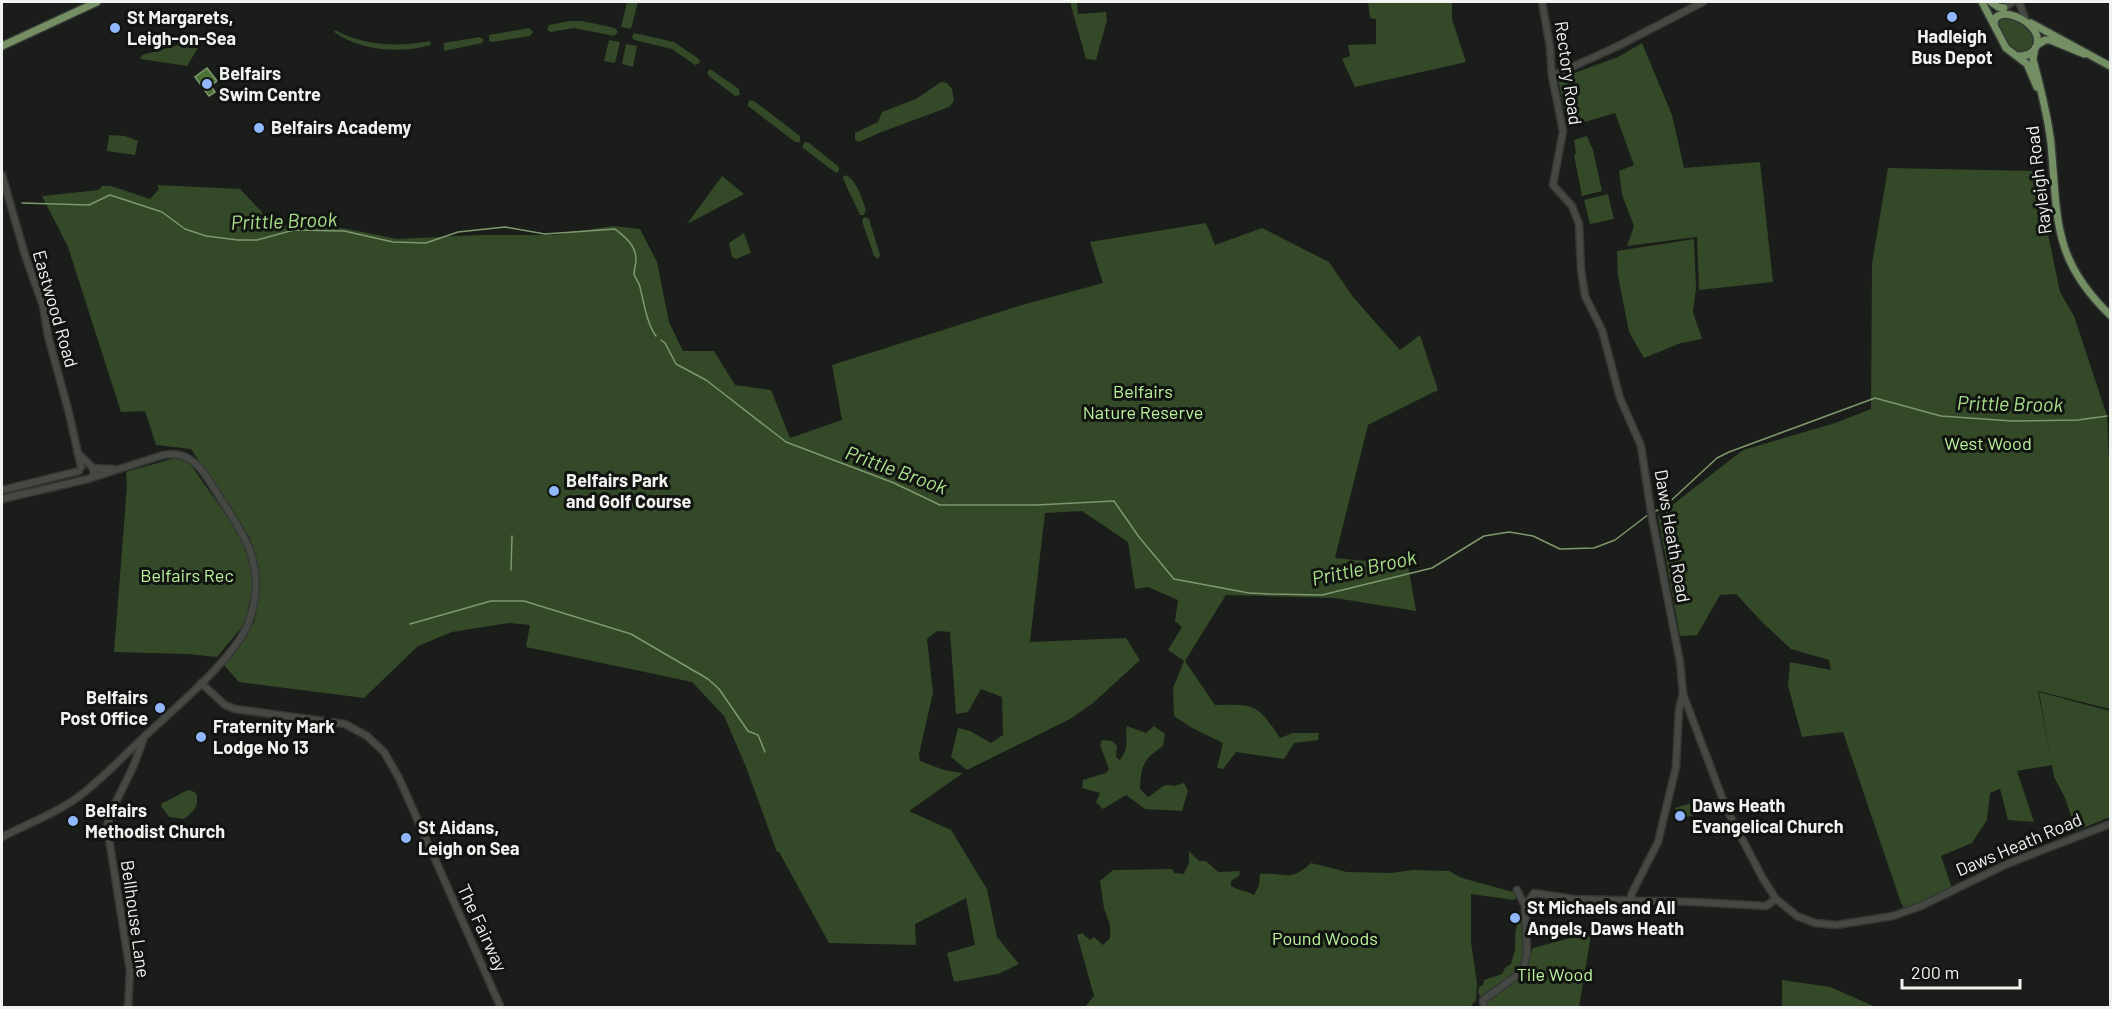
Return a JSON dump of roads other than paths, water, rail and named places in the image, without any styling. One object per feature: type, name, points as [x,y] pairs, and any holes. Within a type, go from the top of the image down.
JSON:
[{"type":"main road","points":[[2,46],[97,2]]},
{"type":"main road","points":[[1982,2],[2007,49],[2016,56],[2028,55],[2042,41],[2050,39],[2075,51],[2090,55]]},
{"type":"main road","points":[[1991,2],[1998,8],[2014,8],[2026,18],[2110,66]]},
{"type":"main road","points":[[1995,25],[1996,14],[2004,8]]},
{"type":"main road","points":[[2026,18],[2036,32],[2038,39],[2036,47]]},
{"type":"main road","name":"Rayleigh Road","points":[[2036,47],[2034,59],[2049,131],[2056,213],[2062,245],[2083,286],[2110,315]]},
{"type":"main road","name":"Rayleigh Road","points":[[2016,56],[2027,64],[2042,98]]},
{"type":"street","name":"Rectory Road","points":[[1542,2],[1552,76],[1563,131],[1553,185]]},
{"type":"street","points":[[1552,76],[1703,2]]},
{"type":"street","points":[[2004,8],[2012,2]]},
{"type":"street","points":[[2019,2],[2026,18]]},
{"type":"street","name":"Eastwood Road","points":[[2,175],[25,255],[43,306],[80,469]]},
{"type":"street","name":"Daws Heath Road","points":[[1553,185],[1572,206],[1579,224],[1585,296],[1602,330],[1620,398],[1641,446],[1652,518],[1678,651],[1683,694],[1679,709],[1676,767],[1659,842],[1630,901]]},
{"type":"street","name":"Eastwood Road","points":[[77,452],[91,466]]},
{"type":"street","points":[[2,500],[89,479],[171,454],[184,455],[196,464],[243,533],[254,564],[255,597],[247,627],[239,640],[201,683]]},
{"type":"street","points":[[89,479],[94,474],[91,466]]},
{"type":"street","points":[[2,490],[91,466],[120,468]]},
{"type":"street","points":[[80,469],[81,476],[89,479]]},
{"type":"street","name":"Bellhouse Lane","points":[[128,1008],[130,971],[107,832],[112,810],[129,774],[136,750],[146,735],[201,683]]},
{"type":"street","name":"The Fairway","points":[[201,683],[225,705],[234,710],[345,724],[367,736],[384,752],[399,778],[501,1008]]},
{"type":"street","points":[[1525,906],[1534,893],[1574,900],[1766,906],[1776,899],[1726,808],[1683,694]]},
{"type":"street","points":[[2,837],[74,799],[121,759],[136,750]]},
{"type":"street","points":[[121,759],[131,764]]},
{"type":"street","name":"Daws Heath Road","points":[[1776,899],[1797,916],[1815,923],[1836,925],[1893,916],[1921,906],[2007,864],[2110,824]]},
{"type":"street","points":[[1484,1008],[1483,1000],[1523,971],[1527,953],[1525,906],[1517,890]]},
{"type":"waterway","name":"Prittle Brook","points":[[22,203],[89,205],[110,195],[162,212],[185,229],[206,236],[238,240],[257,240],[294,230],[344,231],[393,242],[426,243],[458,232],[505,227],[545,234],[615,229],[629,242],[636,255],[634,274],[648,319],[656,336]]},
{"type":"waterway","name":"Prittle Brook","points":[[661,340],[665,343],[676,364],[706,380],[786,442],[894,483],[940,505],[1036,505],[1114,501],[1139,537],[1174,579],[1249,593],[1322,595],[1432,568],[1484,536],[1509,532],[1533,536],[1560,549],[1594,548],[1615,540],[1649,514]]},
{"type":"waterway","name":"Prittle Brook","points":[[1653,512],[1663,508],[1717,458],[1875,398],[1941,416],[2012,421],[2078,420],[2107,416]]},
{"type":"waterway","points":[[511,570],[512,536]]},
{"type":"waterway","points":[[410,624],[491,601],[524,601],[631,634],[708,679],[719,689],[748,731],[758,735],[765,752]]},
{"type":"place","name":"Hadleigh Bus Depot","points":[[1952,17]]},
{"type":"place","name":"St Margarets, Leigh-on-Sea","points":[[115,28]]},
{"type":"place","name":"Belfairs Swim Centre","points":[[207,84]]},
{"type":"place","name":"Belfairs Academy","points":[[259,128]]},
{"type":"place","name":"Belfairs Park and Golf Course","points":[[554,491]]},
{"type":"place","name":"Belfairs Post Office","points":[[160,708]]},
{"type":"place","name":"Fraternity Mark Lodge No 13","points":[[201,737]]},
{"type":"place","name":"Daws Heath Evangelical Church","points":[[1680,816]]},
{"type":"place","name":"Belfairs Methodist Church","points":[[73,821]]},
{"type":"place","name":"St Aidans, Leigh on Sea","points":[[406,838]]},
{"type":"place","name":"St Michaels and All Angels, Daws Heath","points":[[1515,918]]},
{"type":"park label","name":"Belfairs Nature Reserve","points":[[1143,402]]},
{"type":"park label","name":"West Wood","points":[[1988,444]]},
{"type":"park label","name":"Belfairs Rec","points":[[187,576]]},
{"type":"park label","name":"Pound Woods","points":[[1325,939]]},
{"type":"park label","name":"Tile Wood","points":[[1555,975]]}]
